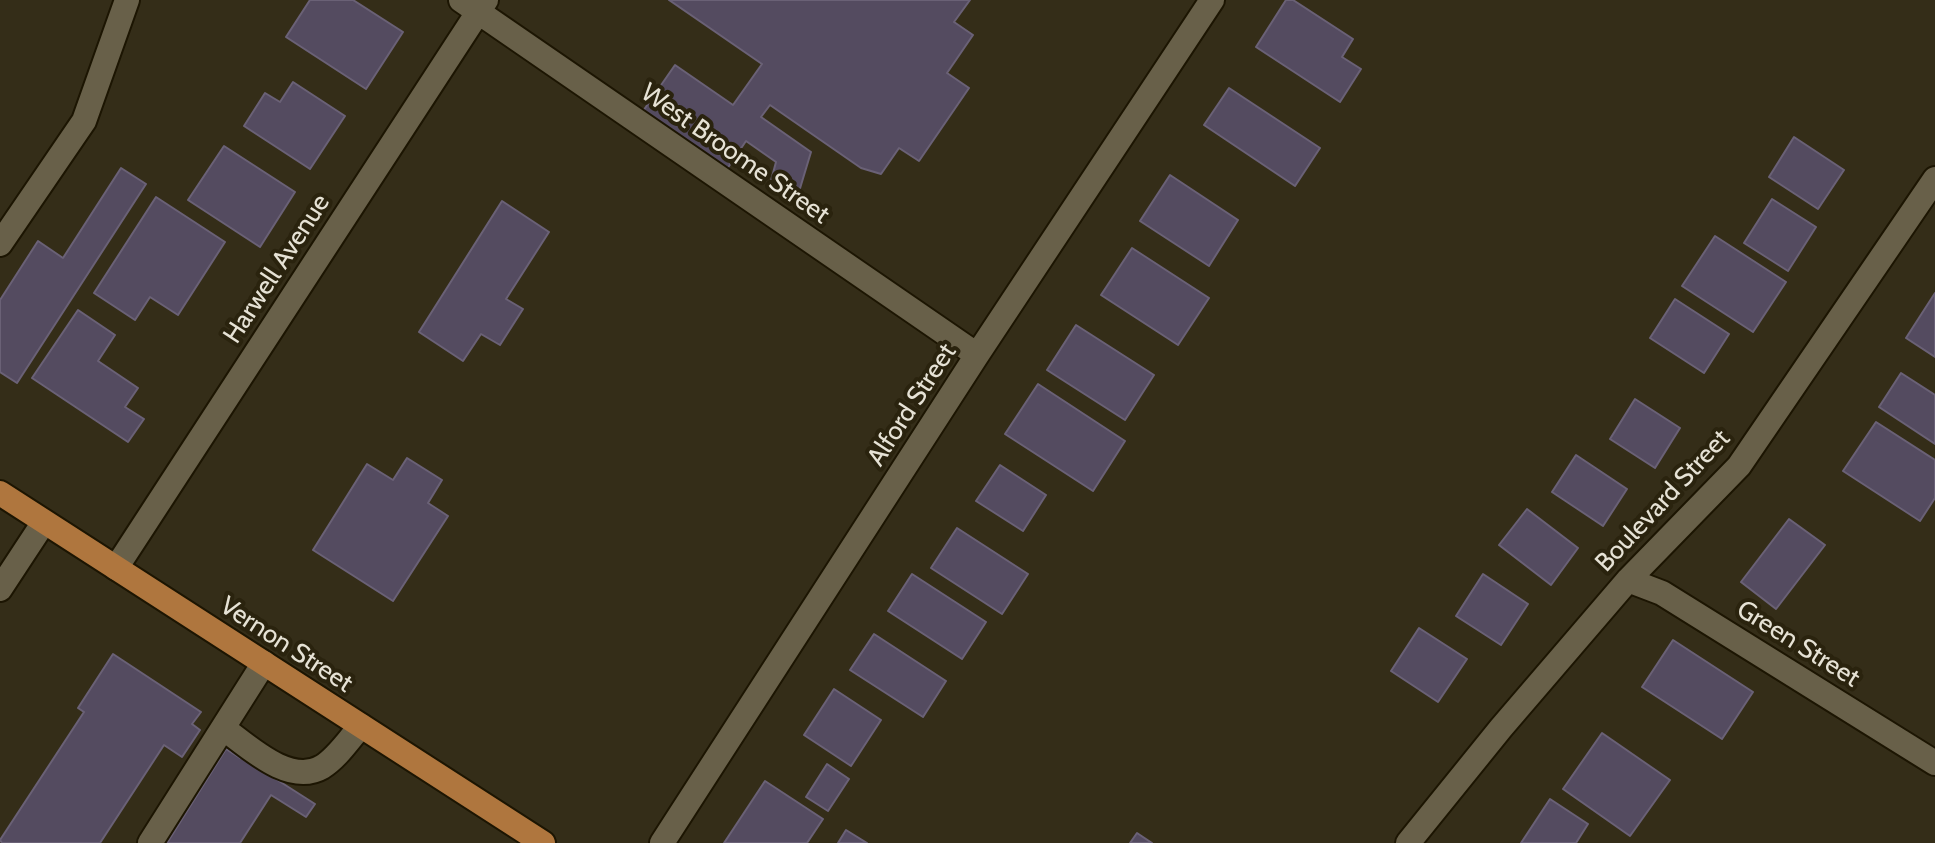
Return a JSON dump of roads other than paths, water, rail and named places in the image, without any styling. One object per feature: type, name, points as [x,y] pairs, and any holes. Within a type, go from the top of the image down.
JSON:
[{"type":"main road","name":"Vernon Street","points":[[0,493],[543,843]]},
{"type":"street","points":[[0,244],[84,121],[127,0]]},
{"type":"street","name":"Alford Street","points":[[662,843],[977,355],[1212,0]]},
{"type":"street","name":"West Broome Street","points":[[475,4],[977,355]]},
{"type":"street","name":"Harwell Avenue","points":[[116,568],[475,4]]},
{"type":"street","name":"Boulevard Street","points":[[1408,843],[1501,728],[1628,580],[1739,466],[1935,179]]},
{"type":"street","points":[[0,589],[44,522]]},
{"type":"street","name":"Green Street","points":[[1628,580],[1662,593],[1935,763]]},
{"type":"street","points":[[150,843],[264,663]]},
{"type":"street","points":[[223,728],[274,764],[299,772],[320,768],[361,726]]}]
